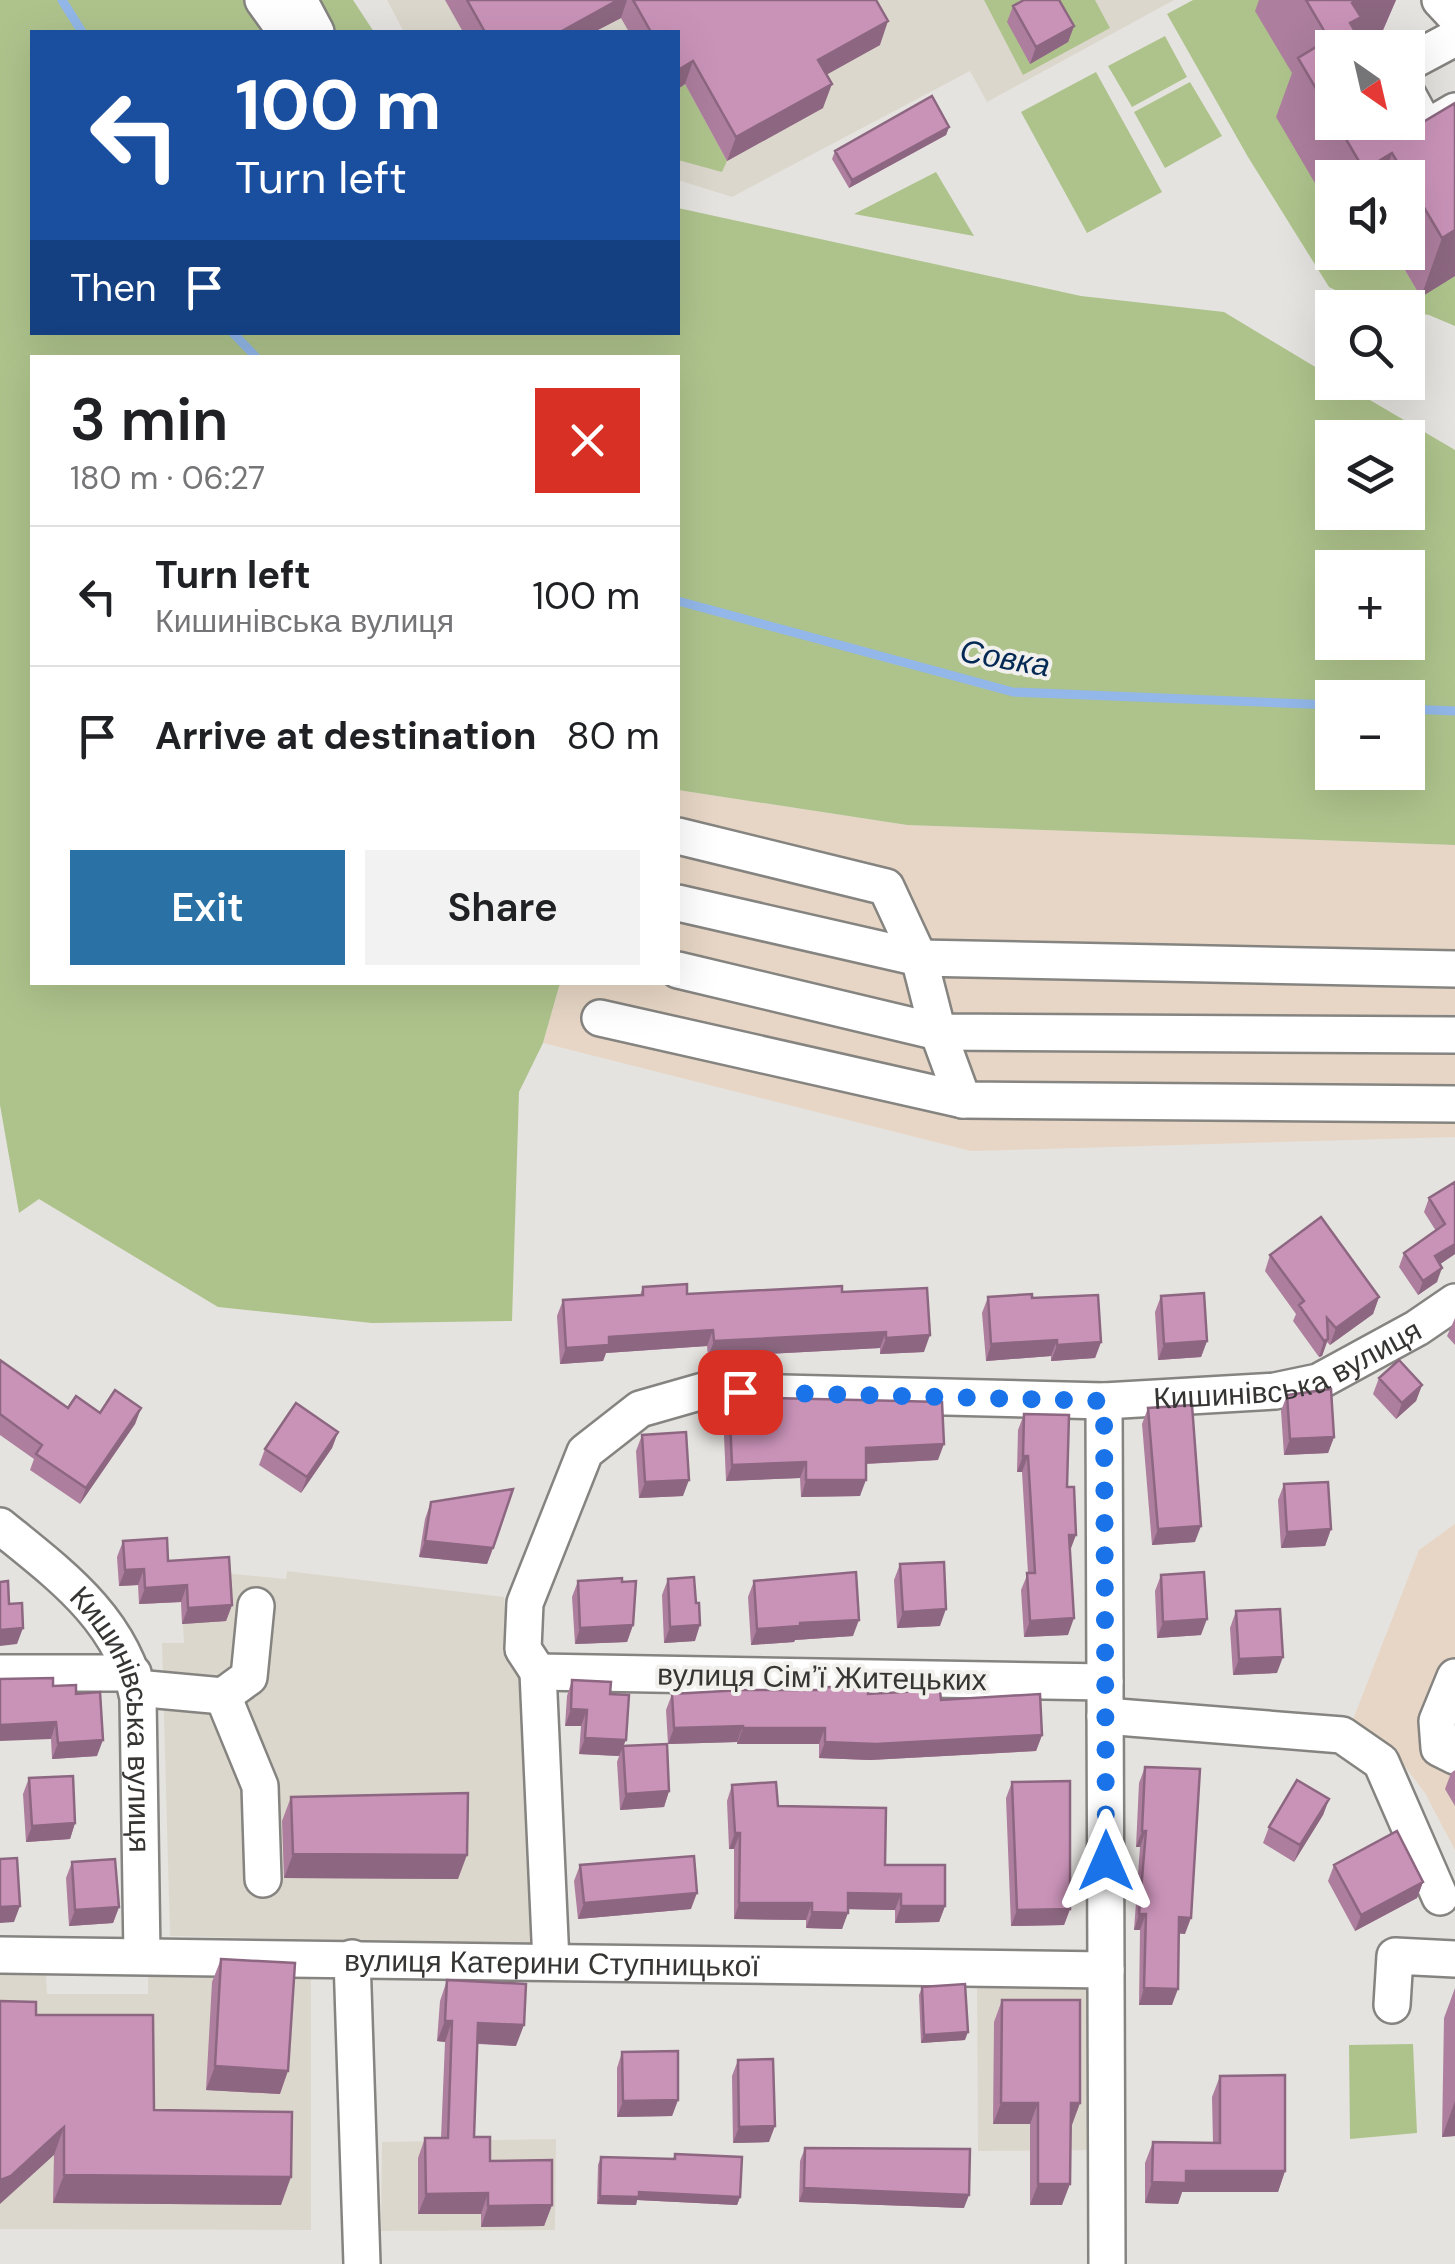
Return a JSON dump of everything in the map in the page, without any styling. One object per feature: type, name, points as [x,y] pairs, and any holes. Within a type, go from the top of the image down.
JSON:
[{"type":"street","points":[[263,0],[285,30]]},
{"type":"street","points":[[299,0],[315,30]]},
{"type":"street","points":[[1440,0],[1455,16]]},
{"type":"street","points":[[1425,54],[1455,38]]},
{"type":"street","points":[[1425,126],[1455,111]]},
{"type":"street","points":[[680,836],[886,887],[920,958],[938,1032],[963,1100]]},
{"type":"street","points":[[680,903],[920,958],[1455,969]]},
{"type":"street","points":[[680,970],[938,1032],[1455,1035]]},
{"type":"street","points":[[600,1018],[963,1100],[1455,1104]]},
{"type":"street","name":"Кишинівська вулиця","points":[[552,1962],[538,1672],[523,1649],[524,1604],[585,1452],[640,1408],[704,1392],[1104,1401],[1276,1392],[1318,1382],[1417,1328],[1455,1302]]},
{"type":"street","points":[[1104,1401],[1108,2264]]},
{"type":"street","name":"Кишинівська вулиця","points":[[0,1526],[76,1588],[110,1627],[134,1680],[142,1955]]},
{"type":"street","points":[[0,1673],[134,1680],[223,1696],[249,1676],[256,1606]]},
{"type":"street","name":"вулиця Сімʼї Житецьких","points":[[538,1672],[1106,1699],[1342,1735],[1381,1762],[1440,1896]]},
{"type":"street","points":[[1455,1677],[1437,1721],[1440,1748],[1455,1756]]},
{"type":"street","points":[[223,1696],[276,1794],[263,1879]]},
{"type":"street","name":"вулиця Катерини Ступницької","points":[[0,1955],[1106,1970]]},
{"type":"street","points":[[1392,2005],[1395,1956],[1455,1958]]},
{"type":"street","points":[[352,1958],[362,2264]]},
{"type":"shaded area","points":[[387,0],[1174,0],[987,102],[970,71],[732,197],[680,181],[680,30],[403,30]]},
{"type":"shaded area","points":[[680,790],[907,825],[1455,845],[1455,1137],[971,1151],[543,1043],[559,985],[680,985]]},
{"type":"shaded area","points":[[1455,1524],[1455,1850],[1425,1793],[1397,1756],[1352,1722],[1419,1550]]},
{"type":"shaded area","points":[[287,1571],[504,1597],[509,1654],[530,1687],[539,1945],[170,1936],[162,1643],[184,1643],[180,1576],[223,1573],[286,1579]]},
{"type":"shaded area","points":[[311,1970],[311,2230],[0,2229],[0,1974],[46,1973],[47,1994],[148,1994],[148,1971]]},
{"type":"shaded area","points":[[977,1979],[1093,1980],[1101,2150],[978,2151]]},
{"type":"shaded area","points":[[556,2139],[555,2230],[381,2231],[382,2142]]},
{"type":"green space","points":[[0,0],[353,0],[373,30],[30,30],[30,335],[680,335],[680,208],[1081,296],[1224,312],[1315,367],[1315,400],[1370,400],[1404,420],[1315,420],[1315,530],[1425,530],[1425,432],[1455,450],[1455,845],[907,825],[680,790],[680,355],[30,355],[30,985],[559,985],[543,1043],[519,1092],[512,1321],[372,1323],[218,1307],[39,1199],[19,1213],[0,1105]]},
{"type":"green space","points":[[984,0],[1095,0],[1110,28],[1023,75]]},
{"type":"green space","points":[[1193,0],[1273,0],[1322,160],[1315,160],[1315,265],[1248,157],[1167,14]]},
{"type":"green space","points":[[1165,36],[1187,77],[1132,107],[1108,66]]},
{"type":"green space","points":[[1096,72],[1162,192],[1087,233],[1021,112]]},
{"type":"green space","points":[[1190,82],[1222,136],[1165,168],[1134,112]]},
{"type":"green space","points":[[685,84],[727,161],[722,172],[680,161],[680,88]]},
{"type":"green space","points":[[936,172],[974,236],[854,214]]},
{"type":"green space","points":[[1318,270],[1405,270],[1417,290],[1335,290]]},
{"type":"green space","points":[[1455,276],[1455,326],[1425,314],[1425,294]]},
{"type":"green space","points":[[1413,2044],[1417,2133],[1350,2139],[1349,2045]]},
{"type":"building","points":[[467,0],[618,0],[564,30],[484,30]]},
{"type":"building","points":[[633,0],[876,0],[888,21],[818,60],[832,84],[736,137],[693,61],[680,69],[680,30],[650,30]]},
{"type":"building","points":[[1024,0],[1059,0],[1074,26],[1036,47],[1013,6]]},
{"type":"building","points":[[1306,0],[1357,0],[1352,3],[1361,17],[1350,23],[1354,30],[1324,30]]},
{"type":"building","points":[[1315,48],[1315,87],[1298,58]]},
{"type":"building","points":[[932,96],[949,127],[852,180],[835,151]]},
{"type":"building","points":[[1455,103],[1455,230],[1442,238],[1425,209],[1425,160],[1396,160],[1392,153],[1380,160],[1358,160],[1346,140],[1425,140],[1425,121]]},
{"type":"building","points":[[1455,1182],[1455,1244],[1435,1256],[1442,1268],[1423,1281],[1404,1253],[1445,1224],[1429,1198]]},
{"type":"building","points":[[1321,1217],[1379,1297],[1336,1328],[1327,1318],[1328,1339],[1324,1341],[1299,1305],[1304,1301],[1270,1255]]},
{"type":"building","points":[[687,1284],[687,1294],[842,1286],[842,1292],[927,1288],[930,1335],[886,1338],[886,1332],[714,1341],[713,1330],[609,1337],[609,1345],[566,1348],[563,1300],[643,1295],[643,1287]]},
{"type":"building","points":[[1204,1293],[1207,1341],[1164,1344],[1161,1296]]},
{"type":"building","points":[[1032,1294],[1032,1298],[1098,1295],[1101,1342],[991,1344],[988,1297]]},
{"type":"building","points":[[0,1360],[68,1408],[76,1396],[100,1413],[115,1390],[141,1408],[86,1488],[36,1454],[42,1445],[0,1414]]},
{"type":"building","points":[[1399,1360],[1422,1385],[1402,1403],[1379,1378]]},
{"type":"building","points":[[1331,1389],[1334,1437],[1290,1439],[1287,1395]]},
{"type":"building","points":[[729,1397],[942,1402],[944,1444],[866,1448],[866,1480],[806,1480],[806,1462],[732,1465]]},
{"type":"building","points":[[296,1403],[338,1432],[307,1477],[265,1449]]},
{"type":"building","points":[[1192,1405],[1201,1526],[1158,1529],[1148,1408]]},
{"type":"building","points":[[1024,1414],[1069,1415],[1067,1487],[1074,1487],[1076,1535],[1069,1535],[1074,1618],[1030,1621],[1027,1573],[1035,1573],[1028,1456],[1023,1456]]},
{"type":"building","points":[[686,1432],[689,1480],[645,1482],[642,1435]]},
{"type":"building","points":[[1328,1482],[1331,1529],[1287,1532],[1284,1484]]},
{"type":"building","points":[[513,1489],[493,1548],[425,1541],[431,1502]]},
{"type":"building","points":[[167,1538],[168,1561],[229,1557],[232,1605],[188,1608],[187,1585],[145,1588],[144,1569],[125,1570],[123,1541]]},
{"type":"building","points":[[944,1562],[946,1609],[903,1612],[900,1564]]},
{"type":"building","points":[[856,1572],[859,1620],[757,1629],[754,1581]]},
{"type":"building","points":[[1204,1572],[1207,1619],[1163,1622],[1161,1575]]},
{"type":"building","points":[[694,1577],[700,1625],[670,1627],[668,1579]]},
{"type":"building","points":[[622,1578],[622,1582],[636,1581],[633,1625],[580,1628],[578,1581]]},
{"type":"building","points":[[8,1581],[9,1604],[22,1603],[23,1628],[0,1630],[0,1582]]},
{"type":"building","points":[[1280,1609],[1283,1657],[1239,1659],[1236,1611]]},
{"type":"building","points":[[53,1678],[53,1686],[76,1685],[76,1694],[100,1692],[103,1740],[58,1743],[56,1722],[0,1725],[0,1679]]},
{"type":"building","points":[[572,1680],[611,1682],[610,1694],[629,1695],[626,1740],[585,1738],[587,1710],[571,1709]]},
{"type":"building","points":[[868,1688],[868,1694],[940,1690],[941,1700],[1040,1694],[1042,1735],[876,1744],[825,1742],[825,1728],[674,1728],[672,1694]]},
{"type":"building","points":[[667,1744],[669,1791],[626,1794],[623,1746]]},
{"type":"building","points":[[1145,1767],[1200,1769],[1191,1918],[1179,1917],[1178,1989],[1144,1988],[1146,1914],[1139,1914],[1146,1831],[1142,1831]]},
{"type":"building","points":[[73,1776],[75,1823],[32,1826],[29,1778]]},
{"type":"building","points":[[1297,1780],[1329,1799],[1300,1845],[1269,1827]]},
{"type":"building","points":[[1070,1781],[1070,1909],[1017,1910],[1012,1782]]},
{"type":"building","points":[[776,1782],[778,1806],[886,1808],[885,1865],[945,1865],[945,1906],[901,1906],[901,1894],[848,1893],[848,1913],[812,1912],[812,1903],[739,1903],[740,1833],[735,1833],[732,1785]]},
{"type":"building","points":[[468,1793],[467,1855],[293,1854],[291,1797]]},
{"type":"building","points":[[1397,1831],[1423,1882],[1361,1915],[1334,1865]]},
{"type":"building","points":[[694,1856],[697,1893],[584,1903],[580,1865]]},
{"type":"building","points":[[17,1858],[20,1906],[0,1907],[0,1859]]},
{"type":"building","points":[[115,1859],[119,1907],[75,1910],[72,1862]]},
{"type":"building","points":[[221,1959],[295,1963],[288,2071],[215,2066]]},
{"type":"building","points":[[447,1980],[526,1984],[524,2025],[478,2023],[474,2137],[490,2137],[490,2161],[552,2160],[552,2205],[488,2206],[488,2193],[426,2194],[425,2138],[448,2138],[452,2021],[445,2021]]},
{"type":"building","points":[[965,1984],[968,2032],[924,2035],[922,1987]]},
{"type":"building","points":[[1002,2000],[1080,2000],[1080,2103],[1071,2103],[1070,2184],[1038,2184],[1038,2103],[1001,2103]]},
{"type":"building","points":[[0,2001],[36,2002],[36,2015],[153,2015],[154,2110],[292,2112],[291,2177],[64,2175],[64,2127],[11,2176],[0,2180]]},
{"type":"building","points":[[678,2051],[678,2100],[623,2101],[622,2052]]},
{"type":"building","points":[[773,2059],[775,2126],[739,2127],[738,2060]]},
{"type":"building","points":[[1285,2075],[1285,2171],[1186,2171],[1186,2183],[1152,2182],[1153,2142],[1220,2143],[1220,2076]]},
{"type":"building","points":[[805,2148],[970,2149],[969,2195],[804,2188]]},
{"type":"building","points":[[675,2154],[742,2157],[740,2197],[639,2192],[639,2197],[600,2196],[601,2157],[675,2159]]},
{"type":"waterway","name":"Совка","points":[[62,0],[81,30]]},
{"type":"waterway","name":"Совка","points":[[235,335],[254,355]]},
{"type":"waterway","name":"Совка","points":[[680,602],[1013,692],[1315,704]]},
{"type":"waterway","name":"Совка","points":[[1425,710],[1455,711]]},
{"type":"route","points":[[740,1392],[1104,1401],[1106,1861]]}]
